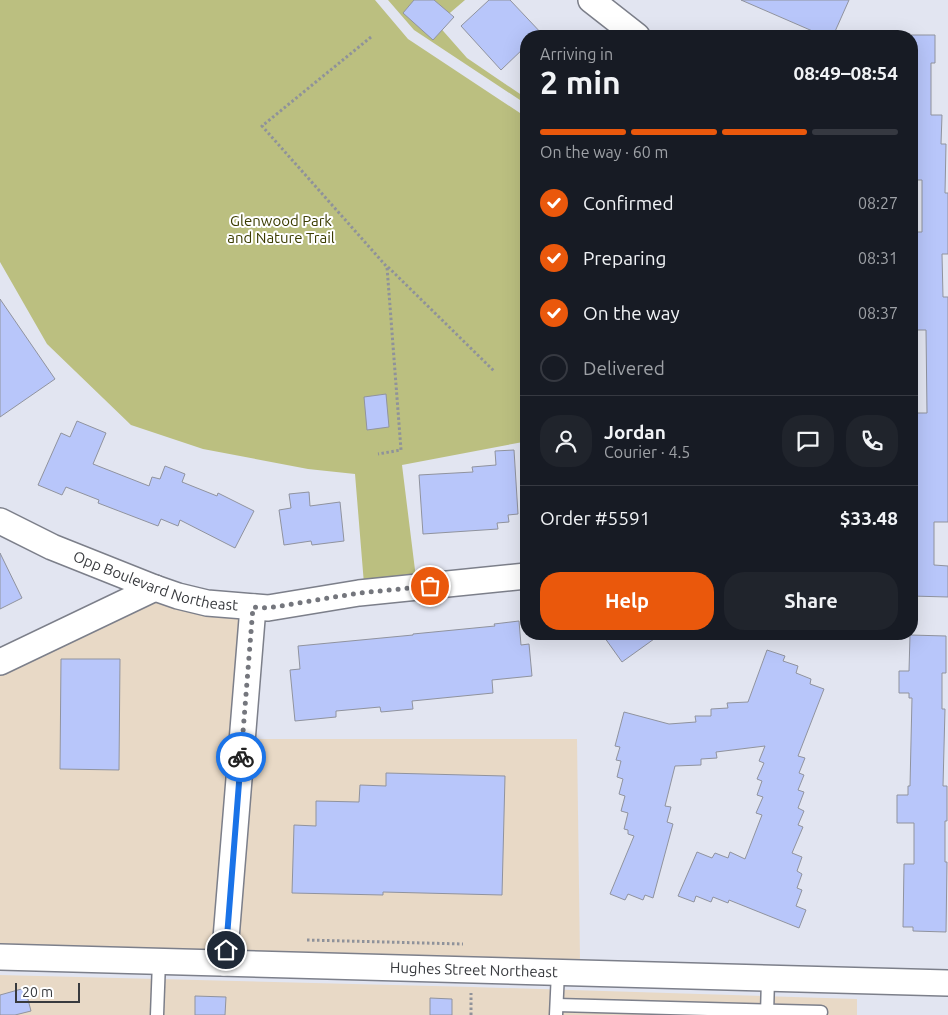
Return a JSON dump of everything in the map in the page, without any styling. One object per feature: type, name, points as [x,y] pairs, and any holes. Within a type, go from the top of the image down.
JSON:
[{"type":"street","points":[[591,0],[628,30]]},
{"type":"street","name":"Opp Boulevard Northeast","points":[[0,521],[52,547],[155,588],[207,603],[268,608],[359,593],[520,577]]},
{"type":"street","points":[[0,662],[155,588]]},
{"type":"street","points":[[224,963],[253,607]]},
{"type":"street","name":"Hughes Street Northeast","points":[[0,957],[948,983]]},
{"type":"lane","points":[[157,1015],[159,961]]},
{"type":"lane","points":[[558,972],[556,1010],[821,1012]]},
{"type":"lane","points":[[767,1013],[768,978]]},
{"type":"path","points":[[371,37],[262,126],[387,266],[494,371]]},
{"type":"path","points":[[378,454],[402,450],[387,266]]},
{"type":"shaded area","points":[[155,601],[205,616],[241,619],[214,950],[0,944],[0,676]]},
{"type":"shaded area","points":[[253,739],[577,739],[580,960],[236,951]]},
{"type":"shaded area","points":[[0,975],[857,999],[857,1015],[0,1015]]},
{"type":"green space","name":"Glenwood Park and Nature Trail","points":[[0,0],[375,0],[408,39],[520,113],[520,443],[402,465],[416,578],[364,584],[355,474],[308,469],[203,449],[131,425],[47,344],[0,262]]},
{"type":"green space","points":[[388,0],[465,0],[437,24],[467,58],[520,94],[520,100],[414,30]]},
{"type":"building","points":[[414,0],[434,0],[454,17],[433,40],[403,13]]},
{"type":"building","points":[[489,0],[510,0],[538,30],[520,30],[520,52],[501,70],[461,26]]},
{"type":"building","points":[[741,0],[849,0],[836,30],[810,30]]},
{"type":"building","points":[[918,35],[935,35],[935,63],[931,63],[931,115],[942,115],[941,144],[946,144],[945,193],[948,193],[948,254],[942,254],[943,297],[948,297],[948,522],[934,522],[934,565],[948,566],[948,597],[918,596],[918,413],[927,413],[926,330],[918,330],[918,232],[922,232],[922,180],[918,180]]},
{"type":"building","points":[[0,299],[55,379],[0,417]]},
{"type":"building","points":[[386,394],[389,427],[367,430],[364,397]]},
{"type":"building","points":[[77,421],[106,433],[93,464],[149,486],[152,477],[160,479],[165,466],[185,474],[182,482],[217,496],[218,493],[254,511],[235,548],[180,520],[178,526],[161,519],[158,526],[98,503],[99,500],[66,487],[62,495],[38,485],[61,433],[70,437]]},
{"type":"building","points":[[514,450],[518,514],[508,515],[509,522],[497,523],[498,529],[423,534],[419,475],[473,472],[472,467],[496,465],[495,451]]},
{"type":"building","points":[[309,492],[310,506],[340,502],[344,541],[312,545],[311,541],[284,545],[279,510],[291,508],[289,494]]},
{"type":"building","points":[[0,553],[22,598],[0,609]]},
{"type":"building","points":[[519,621],[521,645],[529,644],[532,676],[492,680],[493,693],[412,701],[413,709],[381,712],[380,707],[336,711],[336,717],[295,721],[290,670],[300,669],[298,646],[495,626],[494,624]]},
{"type":"building","points":[[918,635],[946,636],[946,673],[942,673],[942,709],[945,709],[943,786],[947,786],[947,821],[945,821],[945,862],[947,862],[946,932],[913,931],[913,927],[903,927],[904,864],[914,864],[914,823],[897,823],[897,795],[908,795],[908,786],[910,786],[912,698],[909,698],[909,693],[899,693],[899,671],[909,671],[910,640],[918,640]]},
{"type":"building","points":[[606,640],[653,640],[622,662]]},
{"type":"building","points":[[767,650],[785,656],[783,661],[798,666],[796,673],[811,679],[810,684],[824,689],[798,756],[805,758],[799,773],[804,775],[798,790],[804,792],[798,808],[804,811],[798,825],[803,827],[792,853],[802,857],[797,871],[802,874],[797,888],[802,890],[796,906],[806,910],[799,928],[729,900],[728,903],[713,897],[711,902],[696,896],[694,902],[678,896],[697,852],[712,858],[715,853],[728,858],[730,852],[745,859],[762,815],[756,813],[763,797],[757,795],[762,781],[757,779],[764,763],[759,761],[765,746],[716,752],[717,758],[701,759],[701,765],[675,766],[665,806],[671,807],[667,822],[673,824],[653,898],[645,895],[643,900],[628,894],[625,900],[610,894],[634,836],[628,834],[628,830],[624,829],[628,813],[621,811],[625,796],[619,794],[623,779],[617,777],[621,761],[616,760],[620,747],[615,746],[624,712],[669,724],[696,722],[695,716],[711,716],[711,709],[728,708],[727,703],[748,702]]},
{"type":"building","points":[[61,659],[120,659],[119,770],[60,769]]},
{"type":"building","points":[[386,773],[505,776],[502,895],[383,892],[383,895],[292,893],[294,825],[316,826],[316,801],[359,802],[360,785],[386,786]]},
{"type":"building","points":[[25,988],[31,1011],[15,1015],[0,1015],[0,995]]},
{"type":"building","points":[[195,996],[226,997],[225,1015],[195,1015]]},
{"type":"building","points":[[430,998],[452,999],[452,1015],[430,1015]]},
{"type":"way so far","points":[[241,757],[253,607],[268,608],[359,593],[430,586]]},
{"type":"route","points":[[226,950],[241,757]]}]
